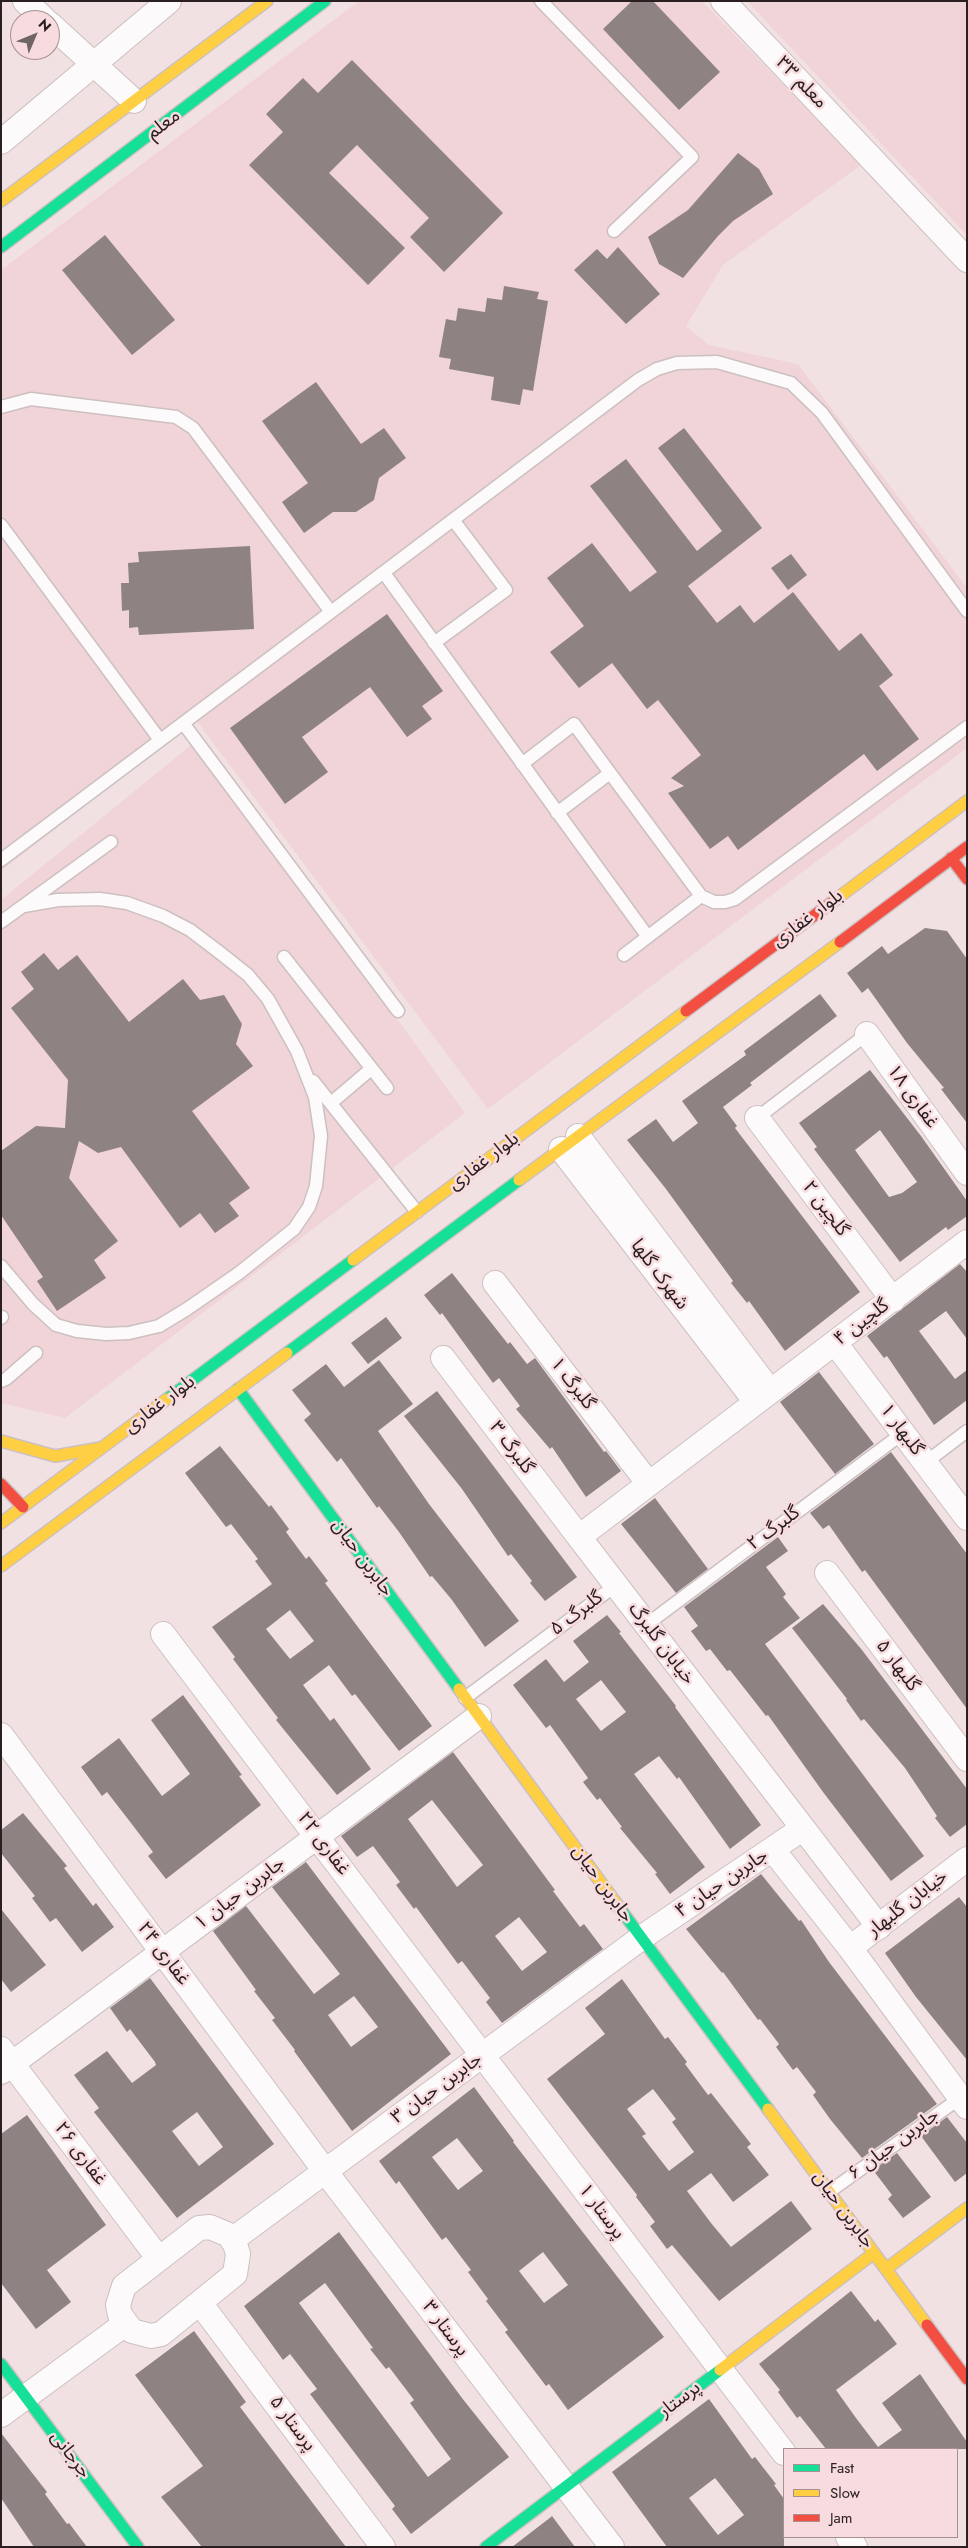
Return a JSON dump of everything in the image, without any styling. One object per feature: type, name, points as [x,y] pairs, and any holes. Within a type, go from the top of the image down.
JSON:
[{"type":"main road","name":"معلم","points":[[1,201],[267,1]]},
{"type":"main road","name":"معلم","points":[[1,248],[325,1]]},
{"type":"main road","name":"بلوار غفاری","points":[[1,1523],[967,801]]},
{"type":"main road","name":"بلوار غفاری","points":[[1,1566],[967,847]]},
{"type":"main road","points":[[952,858],[967,879]]},
{"type":"main road","name":"جابربن حیان","points":[[238,1389],[967,2379]]},
{"type":"main road","points":[[1,1441],[26,1450],[54,1456],[101,1448]]},
{"type":"main road","points":[[1,1484],[23,1507]]},
{"type":"main road","points":[[886,2269],[967,2208]]},
{"type":"main road","name":"پرستار","points":[[486,2547],[874,2252]]},
{"type":"main road","name":"جرجانی","points":[[1,2364],[138,2547]]},
{"type":"street","points":[[25,1],[34,10]]},
{"type":"street","points":[[1,142],[169,1]]},
{"type":"street","name":"معلم ۳۳","points":[[723,1],[967,260]]},
{"type":"street","points":[[60,33],[134,101]]},
{"type":"street","name":"غفاری ۱۸","points":[[867,1034],[962,1167]]},
{"type":"street","name":"گلچین ۲","points":[[757,1118],[893,1300]]},
{"type":"street","name":"شهرک گلها","points":[[570,1142],[763,1396]]},
{"type":"street","name":"گلچین ۴","points":[[763,1396],[893,1300],[967,1242]]},
{"type":"street","name":"گلبرگ ۱","points":[[495,1283],[649,1484]]},
{"type":"street","name":"گلبهار ۱","points":[[835,1343],[967,1518]]},
{"type":"street","name":"گلبرگ ۳","points":[[443,1358],[579,1538]]},
{"type":"street","points":[[579,1538],[763,1396]]},
{"type":"street","name":"خیابان گلبرگ","points":[[579,1538],[879,1927]]},
{"type":"street","name":"گلبهار ۵","points":[[826,1573],[967,1759]]},
{"type":"street","name":"غفاری ۲۲","points":[[163,1634],[482,2055]]},
{"type":"street","name":"جابربن حیان ۱","points":[[5,2062],[162,1952],[317,1836],[472,1707]]},
{"type":"street","name":"غفاری ۲۴","points":[[1,1735],[325,2171]]},
{"type":"street","name":"جابربن حیان ۴","points":[[641,1938],[802,1829]]},
{"type":"street","points":[[773,1850],[850,1948],[963,2103]]},
{"type":"street","name":"خیابان گلبهار","points":[[850,1948],[964,1866]]},
{"type":"street","name":"جابربن حیان ۳","points":[[232,2240],[641,1938]]},
{"type":"street","name":"پرستار ۱","points":[[482,2055],[783,2452]]},
{"type":"street","name":"غفاری ۲۶","points":[[5,2062],[159,2258]]},
{"type":"street","name":"پرستار ۳","points":[[325,2171],[612,2547]]},
{"type":"street","points":[[199,2228],[220,2230],[232,2240],[238,2254],[235,2274],[161,2334],[141,2335],[125,2324],[118,2305],[124,2286],[159,2258],[199,2228]]},
{"type":"street","name":"پرستار ۵","points":[[200,2302],[383,2547]]},
{"type":"street","points":[[1,2415],[125,2324]]},
{"type":"lane","points":[[541,1],[692,157],[614,231]]},
{"type":"lane","points":[[1,860],[454,521],[638,380],[657,369],[677,363],[717,362],[791,383],[822,413],[967,611]]},
{"type":"lane","points":[[1,407],[30,398],[176,417],[192,428],[331,612]]},
{"type":"lane","points":[[434,643],[506,590],[454,521]]},
{"type":"lane","points":[[1,524],[160,740]]},
{"type":"lane","points":[[384,573],[648,937]]},
{"type":"lane","points":[[183,723],[398,1011]]},
{"type":"lane","points":[[522,764],[574,724],[701,896],[714,902],[735,899],[967,727]]},
{"type":"lane","points":[[557,813],[610,774]]},
{"type":"lane","points":[[1,922],[111,842]]},
{"type":"lane","points":[[624,955],[701,896]]},
{"type":"lane","points":[[2,1268],[33,1304],[56,1324],[77,1331],[106,1334],[129,1333],[159,1326],[188,1309],[239,1273],[294,1229],[309,1206],[316,1186],[321,1136],[315,1097],[308,1075],[268,999],[248,975],[190,930],[163,916],[127,903],[100,899],[58,900],[24,906]]},
{"type":"lane","points":[[284,957],[387,1088]]},
{"type":"lane","points":[[757,1118],[867,1034]]},
{"type":"lane","points":[[331,1103],[372,1069]]},
{"type":"lane","points":[[308,1075],[417,1212]]},
{"type":"lane","points":[[1,1381],[6,1379],[36,1352]]},
{"type":"lane","points":[[925,1463],[967,1431]]},
{"type":"lane","name":"گلبرگ ۲","points":[[646,1625],[903,1433]]},
{"type":"lane","name":"گلبرگ ۵","points":[[472,1707],[538,1643],[616,1585]]},
{"type":"lane","name":"جابربن حیان ۶","points":[[829,2192],[963,2103]]},
{"type":"shaded area","points":[[359,1],[702,1],[861,165],[723,265],[686,326],[709,345],[798,364],[967,588],[967,748],[488,1109],[196,720],[1,871],[1,270]]},
{"type":"shaded area","points":[[747,1],[967,1],[967,235]]},
{"type":"shaded area","points":[[196,741],[465,1113],[65,1418],[1,1403],[1,900]]},
{"type":"building","points":[[632,1],[653,1],[720,72],[679,110],[603,29]]},
{"type":"building","points":[[352,60],[503,213],[444,272],[410,237],[429,218],[357,145],[329,173],[405,248],[368,285],[249,165],[283,132],[266,114],[303,78],[318,93]]},
{"type":"building","points":[[738,153],[759,169],[773,194],[733,221],[683,278],[659,264],[648,237],[688,210]]},
{"type":"building","points":[[105,235],[175,320],[132,355],[62,270]]},
{"type":"building","points":[[618,247],[660,294],[626,324],[574,270],[597,249],[607,259]]},
{"type":"building","points":[[504,286],[539,292],[537,299],[548,301],[533,391],[523,389],[520,405],[491,400],[494,377],[449,369],[451,359],[439,357],[446,319],[456,321],[458,308],[485,312],[487,298],[502,300]]},
{"type":"building","points":[[316,382],[361,444],[384,428],[406,458],[379,478],[374,500],[356,512],[333,512],[304,533],[282,502],[308,483],[262,421]]},
{"type":"building","points":[[684,428],[762,528],[688,586],[717,623],[740,605],[754,623],[793,592],[839,651],[861,633],[893,675],[879,686],[919,739],[877,771],[864,754],[738,850],[728,836],[710,849],[668,793],[684,786],[671,778],[701,755],[658,700],[647,709],[612,663],[579,688],[550,652],[584,626],[547,578],[592,543],[630,592],[657,572],[590,486],[626,459],[697,551],[722,531],[658,448]]},
{"type":"building","points":[[250,546],[254,629],[139,635],[138,627],[129,628],[129,610],[122,611],[121,583],[129,583],[128,563],[139,562],[138,552]]},
{"type":"building","points":[[791,554],[807,575],[788,590],[771,568]]},
{"type":"building","points":[[387,614],[443,691],[422,706],[432,719],[407,737],[370,687],[302,737],[328,772],[285,804],[230,728]]},
{"type":"building","points":[[925,928],[947,931],[967,959],[967,1123],[941,1089],[944,1088],[907,1043],[868,988],[862,993],[847,973],[882,946],[888,954]]},
{"type":"building","points":[[44,953],[58,970],[77,955],[129,1022],[183,979],[200,1000],[224,995],[242,1024],[236,1044],[253,1066],[192,1111],[250,1188],[229,1203],[239,1216],[215,1233],[200,1213],[180,1228],[121,1147],[98,1153],[79,1141],[69,1178],[118,1241],[94,1260],[106,1278],[57,1311],[37,1281],[43,1277],[1,1215],[1,1151],[36,1126],[65,1128],[68,1080],[11,1008],[34,989],[21,972]]},
{"type":"building","points":[[820,994],[837,1016],[750,1083],[752,1085],[723,1107],[737,1126],[735,1128],[860,1292],[785,1351],[749,1301],[747,1303],[731,1283],[733,1281],[666,1189],[627,1140],[656,1119],[673,1142],[698,1123],[682,1101],[746,1055],[744,1051]]},
{"type":"building","points":[[870,1070],[921,1136],[967,1201],[967,1216],[948,1230],[946,1227],[900,1262],[814,1149],[817,1147],[799,1123]],"holes":[[[880,1130],[917,1182],[902,1193],[889,1197],[855,1150]]]},
{"type":"building","points":[[960,1264],[967,1272],[967,1339],[946,1311],[919,1331],[955,1379],[967,1370],[967,1400],[934,1425],[887,1356],[884,1358],[867,1336]]},
{"type":"building","points":[[452,1273],[508,1344],[510,1342],[527,1364],[535,1358],[604,1452],[606,1451],[621,1471],[586,1497],[552,1447],[550,1449],[516,1409],[520,1406],[499,1378],[493,1383],[442,1313],[440,1315],[424,1295]]},
{"type":"building","points":[[386,1317],[402,1338],[368,1364],[351,1343]]},
{"type":"building","points":[[379,1360],[413,1404],[378,1431],[429,1504],[519,1621],[485,1647],[452,1600],[432,1576],[430,1577],[399,1532],[379,1506],[377,1508],[341,1458],[337,1462],[304,1420],[311,1414],[292,1390],[326,1364],[344,1387]]},
{"type":"building","points":[[819,1372],[874,1444],[835,1474],[780,1402]]},
{"type":"building","points":[[437,1391],[577,1577],[545,1601],[530,1583],[532,1581],[511,1554],[508,1556],[462,1489],[404,1416]]},
{"type":"building","points":[[220,1446],[269,1507],[271,1505],[289,1529],[286,1532],[306,1559],[309,1556],[328,1581],[325,1583],[432,1726],[399,1751],[355,1694],[352,1696],[329,1665],[303,1685],[330,1721],[334,1718],[371,1769],[337,1795],[276,1720],[278,1718],[233,1659],[235,1657],[212,1627],[272,1584],[255,1561],[258,1559],[231,1524],[226,1527],[185,1473]],"holes":[[[290,1610],[314,1641],[290,1659],[266,1629]]]},
{"type":"building","points":[[891,1452],[967,1554],[967,1709],[865,1570],[862,1572],[829,1525],[823,1529],[810,1513]]},
{"type":"building","points":[[655,1498],[708,1569],[676,1593],[621,1524]]},
{"type":"building","points":[[778,1537],[788,1551],[766,1567],[786,1594],[783,1597],[800,1618],[765,1644],[924,1856],[891,1881],[823,1792],[768,1715],[766,1716],[730,1670],[727,1671],[710,1649],[706,1651],[691,1631],[698,1626],[684,1607]]},
{"type":"building","points":[[823,1604],[862,1650],[967,1789],[967,1824],[950,1837],[935,1818],[937,1816],[905,1768],[864,1719],[861,1721],[847,1699],[792,1628]]},
{"type":"building","points":[[607,1615],[676,1706],[761,1825],[730,1849],[679,1777],[677,1779],[659,1756],[634,1774],[705,1867],[670,1894],[655,1874],[657,1873],[620,1828],[622,1827],[600,1798],[597,1800],[583,1782],[588,1778],[550,1725],[546,1728],[513,1685],[546,1659],[564,1682],[589,1662],[573,1641]],"holes":[[[601,1680],[626,1712],[601,1731],[576,1699]]]},
{"type":"building","points":[[183,1695],[242,1775],[239,1776],[261,1805],[166,1879],[148,1856],[153,1852],[131,1823],[107,1792],[102,1796],[81,1767],[119,1738],[162,1796],[190,1774],[151,1720]]},
{"type":"building","points":[[453,1752],[580,1927],[584,1924],[603,1949],[502,2023],[486,2002],[490,1998],[462,1961],[458,1964],[416,1907],[414,1909],[396,1885],[400,1882],[373,1846],[357,1857],[341,1836]],"holes":[[[432,1800],[483,1865],[457,1887],[408,1819]],[[519,1917],[547,1952],[522,1971],[495,1936]]]},
{"type":"building","points":[[23,1813],[67,1866],[64,1868],[93,1906],[96,1903],[114,1927],[82,1952],[56,1918],[50,1922],[32,1898],[35,1896],[1,1853],[1,1830]]},
{"type":"building","points":[[306,1862],[451,2054],[352,2131],[272,2020],[275,2018],[213,1931],[246,1906],[314,1994],[340,1974],[272,1887]],"holes":[[[354,1996],[378,2027],[351,2047],[328,2015]]]},
{"type":"building","points":[[761,1874],[799,1921],[801,1920],[829,1962],[937,2104],[862,2158],[830,2119],[813,2095],[816,2092],[797,2067],[793,2070],[776,2047],[779,2044],[760,2019],[758,2020],[723,1972],[686,1929]]},
{"type":"building","points":[[959,1897],[967,1907],[967,2060],[916,1997],[885,1953]]},
{"type":"building","points":[[1,1909],[46,1965],[11,1992],[1,1979]]},
{"type":"building","points":[[150,1978],[274,2144],[177,2218],[94,2112],[99,2108],[74,2075],[107,2051],[132,2083],[156,2065],[130,2029],[127,2032],[110,2008]],"holes":[[[197,2112],[223,2147],[199,2166],[172,2131]]]},
{"type":"building","points":[[622,1979],[665,2039],[668,2037],[687,2062],[685,2064],[708,2095],[711,2093],[751,2144],[747,2147],[769,2175],[733,2202],[711,2173],[687,2191],[731,2247],[791,2201],[812,2229],[719,2301],[672,2245],[667,2249],[650,2226],[655,2222],[636,2197],[637,2195],[547,2079],[605,2034],[585,2008]],"holes":[[[653,2089],[676,2119],[672,2122],[694,2152],[669,2171],[642,2136],[646,2134],[627,2109]]]},
{"type":"building","points":[[474,2087],[513,2142],[664,2337],[568,2410],[549,2384],[546,2386],[505,2332],[508,2330],[486,2301],[488,2299],[468,2272],[471,2270],[446,2237],[442,2240],[399,2181],[396,2184],[379,2161]],"holes":[[[457,2138],[483,2171],[458,2190],[432,2157]],[[543,2252],[568,2285],[544,2303],[519,2271]]]},
{"type":"building","points":[[27,2115],[106,2225],[47,2270],[71,2302],[36,2329],[1,2283],[1,2134]]},
{"type":"building","points":[[947,2117],[967,2143],[967,2173],[955,2182],[921,2136]]},
{"type":"building","points":[[897,2153],[931,2197],[903,2218],[888,2199],[892,2195],[873,2170]]},
{"type":"building","points":[[339,2232],[462,2398],[509,2457],[411,2534],[392,2509],[395,2506],[310,2394],[317,2389],[290,2354],[283,2360],[244,2306]],"holes":[[[325,2283],[373,2348],[370,2349],[386,2369],[389,2367],[414,2400],[410,2403],[451,2459],[428,2477],[299,2303]]]},
{"type":"building","points":[[851,2291],[875,2322],[878,2319],[897,2344],[836,2390],[856,2418],[878,2447],[902,2430],[882,2403],[920,2374],[967,2442],[967,2449],[825,2448],[800,2416],[797,2418],[778,2392],[780,2390],[759,2364]]},
{"type":"building","points":[[194,2331],[246,2402],[240,2407],[346,2547],[202,2547],[161,2497],[203,2466],[135,2375]]},
{"type":"building","points":[[709,2399],[752,2459],[755,2457],[776,2484],[774,2485],[783,2498],[784,2547],[667,2547],[612,2472]],"holes":[[[715,2478],[744,2515],[718,2535],[689,2498]]]},
{"type":"building","points":[[1,2433],[47,2492],[45,2494],[67,2524],[69,2523],[87,2547],[34,2547],[1,2498]]},
{"type":"building","points":[[551,2517],[575,2547],[512,2547]]},
{"type":"traffic: fast","points":[[1,247],[325,1]]},
{"type":"traffic: fast","points":[[287,1353],[519,1180]]},
{"type":"traffic: fast","points":[[167,1399],[353,1260]]},
{"type":"traffic: fast","points":[[238,1389],[459,1689]]},
{"type":"traffic: fast","points":[[621,1910],[768,2109]]},
{"type":"traffic: fast","points":[[1,2364],[138,2547]]},
{"type":"traffic: fast","points":[[486,2547],[720,2370]]},
{"type":"traffic: slow","points":[[1,201],[267,1]]},
{"type":"traffic: slow","points":[[831,903],[967,801]]},
{"type":"traffic: slow","points":[[519,1180],[840,942]]},
{"type":"traffic: slow","points":[[353,1260],[686,1011]]},
{"type":"traffic: slow","points":[[1,1566],[287,1353]]},
{"type":"traffic: slow","points":[[1,1523],[167,1399]]},
{"type":"traffic: slow","points":[[1,1441],[55,1456],[101,1448]]},
{"type":"traffic: slow","points":[[459,1689],[621,1910]]},
{"type":"traffic: slow","points":[[768,2109],[927,2325]]},
{"type":"traffic: slow","points":[[886,2269],[967,2208]]},
{"type":"traffic: slow","points":[[720,2370],[874,2253]]},
{"type":"traffic: jam","points":[[840,942],[967,847]]},
{"type":"traffic: jam","points":[[951,858],[967,879]]},
{"type":"traffic: jam","points":[[686,1011],[831,903]]},
{"type":"traffic: jam","points":[[1,1484],[23,1507]]},
{"type":"traffic: jam","points":[[927,2325],[967,2379]]}]
